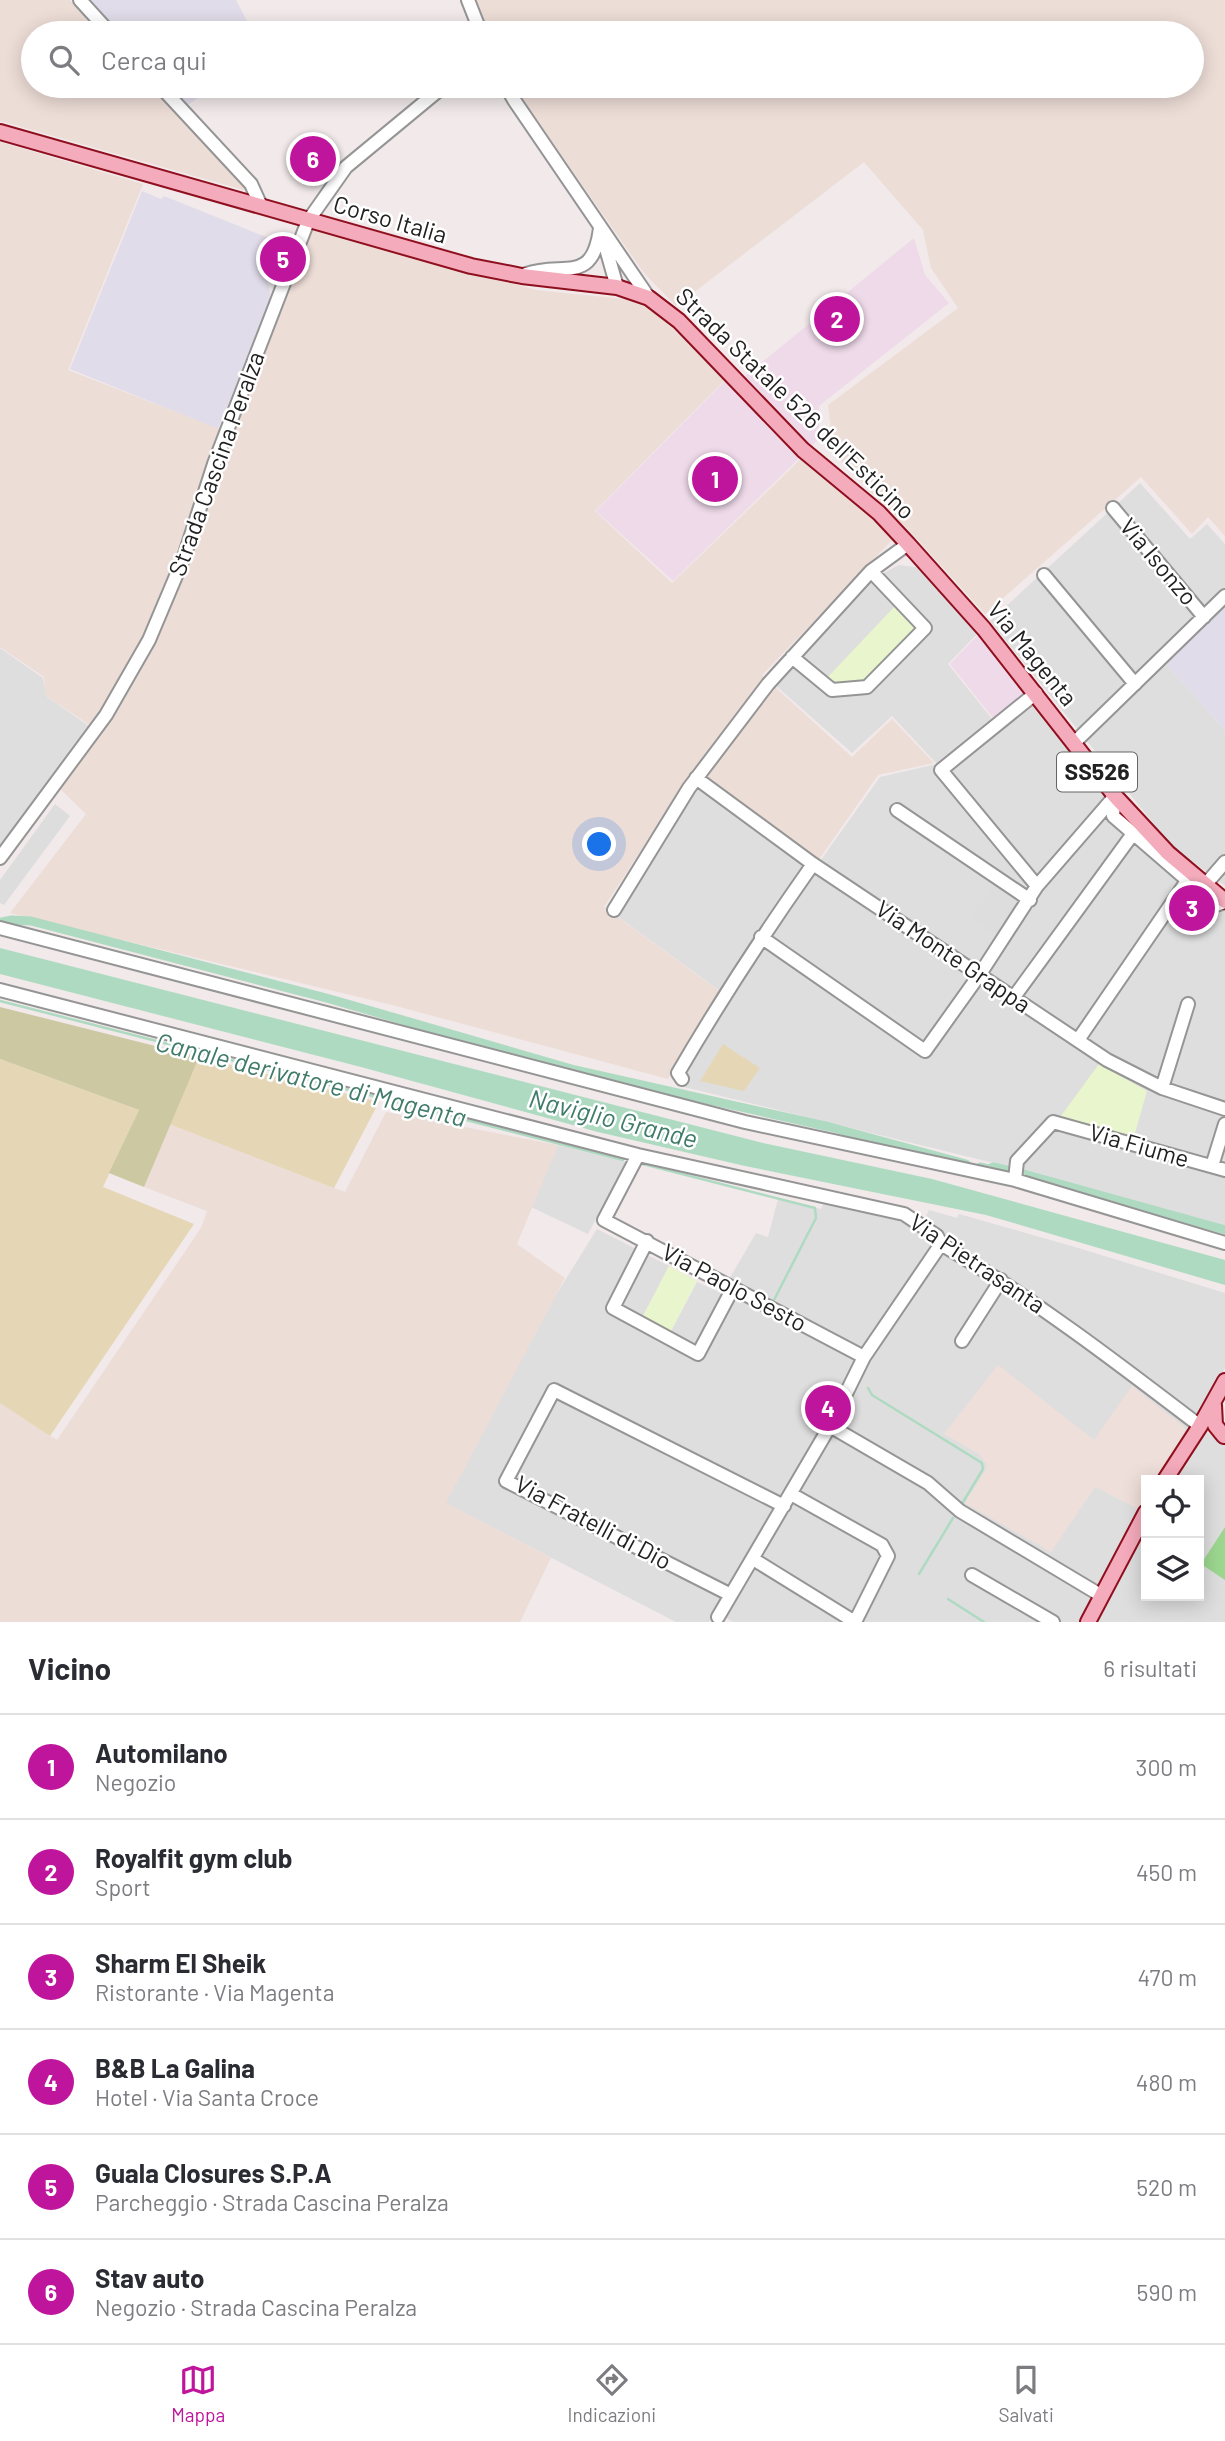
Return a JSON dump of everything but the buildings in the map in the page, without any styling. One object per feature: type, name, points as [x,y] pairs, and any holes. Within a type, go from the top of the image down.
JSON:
[{"type":"main road","name":"Corso Italia","points":[[0,132],[471,266],[522,276],[612,284],[649,298]]},
{"type":"main road","name":"Strada Statale 526 dell'Esticino","points":[[649,298],[679,321],[803,450],[879,513],[908,544]]},
{"type":"main road","name":"Via Magenta","points":[[908,544],[952,591],[1036,693],[1115,796],[1168,853],[1225,901]]},
{"type":"main road","points":[[1168,1475],[1225,1381]]},
{"type":"main road","points":[[1215,1400],[1214,1420],[1218,1430],[1225,1436]]},
{"type":"main road","points":[[1200,1426],[1225,1436]]},
{"type":"main road","points":[[1088,1622],[1141,1522]]},
{"type":"street","points":[[80,0],[99,21]]},
{"type":"street","points":[[468,0],[476,21]]},
{"type":"street","points":[[171,98],[251,184],[261,206]]},
{"type":"street","name":"Strada Cascina Peralza","points":[[0,858],[106,715],[149,640],[184,557],[214,464],[309,220],[346,167],[429,98]]},
{"type":"street","points":[[513,98],[649,298]]},
{"type":"street","points":[[522,276],[530,272],[567,270],[582,265],[593,257],[598,246],[600,228]]},
{"type":"street","points":[[600,228],[612,284]]},
{"type":"street","points":[[612,284],[621,270],[623,260]]},
{"type":"street","name":"Via Isonzo","points":[[1113,508],[1204,617]]},
{"type":"street","points":[[614,911],[696,778],[768,684],[871,571],[908,544]]},
{"type":"street","points":[[792,657],[832,690],[867,687],[925,628],[871,571]]},
{"type":"street","points":[[1044,575],[1135,684]]},
{"type":"street","points":[[1074,743],[1225,596]]},
{"type":"street","points":[[1036,693],[941,770],[1037,886]]},
{"type":"street","name":"Via Monte Grappa","points":[[696,778],[813,864],[1107,1060],[1162,1088],[1225,1109]]},
{"type":"street","points":[[1098,816],[1113,817],[1115,796]]},
{"type":"street","points":[[761,937],[925,1051],[980,974],[1037,886],[1115,796]]},
{"type":"street","points":[[897,810],[1030,900]]},
{"type":"street","name":"Via Magenta","points":[[1113,817],[1216,905],[1225,901]]},
{"type":"street","points":[[1014,997],[1132,835]]},
{"type":"street","points":[[1205,885],[1225,862]]},
{"type":"street","points":[[682,1079],[678,1073],[761,937],[813,864]]},
{"type":"street","points":[[1078,1040],[1187,881]]},
{"type":"street","points":[[0,928],[745,1122],[1016,1175],[1225,1243]]},
{"type":"street","name":"Via Pietrasanta","points":[[0,990],[638,1155],[904,1214],[937,1236],[941,1244],[1001,1280],[1065,1324],[1200,1426]]},
{"type":"street","points":[[1162,1088],[1188,1004]]},
{"type":"street","name":"Via Fiume","points":[[1016,1175],[1017,1161],[1053,1122],[1225,1170]]},
{"type":"street","points":[[1212,1166],[1225,1124]]},
{"type":"street","name":"Via Paolo Sesto","points":[[638,1155],[604,1220],[864,1357]]},
{"type":"street","points":[[647,1241],[612,1308],[698,1354],[733,1288]]},
{"type":"street","points":[[718,1617],[830,1426],[864,1357],[941,1244]]},
{"type":"street","points":[[962,1341],[1001,1280]]},
{"type":"street","name":"Via Fratelli di Dio","points":[[731,1595],[506,1481],[554,1390],[784,1506]]},
{"type":"street","points":[[1180,1410],[1190,1430],[1190,1441]]},
{"type":"street","points":[[830,1426],[928,1483],[960,1511],[1102,1596]]},
{"type":"street","points":[[753,1559],[855,1622],[888,1556],[882,1545],[791,1494]]},
{"type":"street","points":[[972,1575],[1053,1622]]},
{"type":"shaded area","points":[[0,0],[70,0],[88,21],[21,21],[21,98],[161,98],[251,192],[0,121]]},
{"type":"shaded area","points":[[88,0],[236,0],[247,21],[103,21]]},
{"type":"shaded area","points":[[477,0],[1225,0],[1225,536],[1208,517],[1192,534],[1141,477],[985,614],[834,454],[828,405],[958,308],[931,268],[923,230],[864,162],[676,306],[644,273],[521,98],[1204,98],[1204,21],[485,21]]},
{"type":"shaded area","points":[[178,98],[198,98],[186,106]]},
{"type":"shaded area","points":[[0,142],[143,184],[68,370],[225,431],[308,227],[536,290],[624,299],[653,310],[726,379],[595,511],[672,583],[805,455],[896,536],[762,675],[852,757],[892,719],[934,763],[878,775],[818,861],[695,767],[604,907],[722,993],[668,1079],[396,1006],[10,913],[86,814],[58,787],[94,728],[46,696],[44,677],[0,647]]},
{"type":"shaded area","points":[[142,191],[161,199],[164,196],[286,245],[282,247],[268,281],[271,299],[218,429],[70,369]]},
{"type":"shaded area","points":[[914,238],[925,275],[949,303],[819,406],[819,439],[673,581],[596,511],[726,380],[734,385]]},
{"type":"shaded area","points":[[1140,483],[1190,539],[1207,524],[1225,544],[1225,590],[1160,648],[1164,662],[1225,730],[1225,886],[1171,845],[990,621]]},
{"type":"shaded area","points":[[899,565],[922,568],[978,633],[948,664],[1000,729],[1031,703],[1108,798],[1098,809],[1136,844],[1182,880],[1225,906],[1225,1228],[1014,1168],[676,1085],[728,997],[606,908],[696,769],[818,864],[880,777],[937,764],[892,716],[852,753],[774,684],[876,577]]},
{"type":"shaded area","points":[[897,604],[921,628],[865,684],[837,686],[825,680]]},
{"type":"shaded area","points":[[1225,607],[1225,730],[1164,662]]},
{"type":"shaded area","points":[[979,634],[1029,701],[1000,727],[950,664]]},
{"type":"shaded area","points":[[0,648],[43,678],[47,697],[92,728],[0,853]]},
{"type":"shaded area","points":[[55,804],[70,816],[4,905],[0,903],[0,880]]},
{"type":"shaded area","points":[[996,882],[1021,901],[997,936],[971,917]]},
{"type":"shaded area","points":[[0,1007],[199,1057],[144,1187],[109,1173],[139,1110],[0,1059]]},
{"type":"shaded area","points":[[723,1044],[760,1068],[744,1091],[700,1081]]},
{"type":"shaded area","points":[[199,1057],[379,1102],[334,1188],[169,1124]]},
{"type":"shaded area","points":[[0,1059],[139,1110],[103,1187],[194,1224],[50,1436],[0,1403]]},
{"type":"shaded area","points":[[1099,1064],[1147,1091],[1133,1140],[1058,1120]]},
{"type":"shaded area","points":[[386,1112],[558,1145],[517,1244],[565,1278],[446,1503],[551,1558],[520,1622],[0,1622],[0,1403],[57,1440],[201,1228],[207,1211],[144,1187],[169,1124],[345,1192]]},
{"type":"shaded area","points":[[558,1145],[626,1162],[588,1234],[531,1207]]},
{"type":"shaded area","points":[[778,1199],[821,1209],[826,1199],[884,1211],[920,1228],[929,1210],[957,1218],[959,1214],[1225,1293],[1225,1368],[1200,1418],[1204,1431],[1225,1442],[1225,1622],[733,1622],[716,1612],[709,1622],[676,1622],[445,1503],[539,1322],[597,1229],[669,1266],[642,1318],[670,1333],[697,1282],[721,1293],[756,1233],[768,1237]]},
{"type":"shaded area","points":[[669,1266],[697,1281],[670,1333],[642,1318]]},
{"type":"shaded area","points":[[998,1365],[1094,1440],[1132,1386],[1184,1427],[1185,1438],[1160,1475],[1141,1475],[1141,1504],[1138,1509],[1095,1487],[1051,1552],[965,1503],[987,1464],[979,1454],[944,1434]]},
{"type":"green space","points":[[1225,1527],[1225,1580],[1204,1566],[1204,1559]]},
{"type":"water","name":"Naviglio Grande","points":[[0,948],[763,1143],[932,1179],[1225,1260],[1225,1285],[986,1215],[745,1166],[598,1132],[361,1067],[0,974]]},
{"type":"waterway","points":[[2,922],[31,921],[330,999],[575,1070],[830,1127],[966,1164]]},
{"type":"waterway","name":"Canale derivatore di Magenta","points":[[0,1001],[623,1160]]},
{"type":"waterway","name":"Canale derivatore di Magenta","points":[[643,1164],[815,1208],[816,1218],[774,1300]]},
{"type":"waterway","points":[[980,1167],[1020,1173],[1225,1230]]},
{"type":"waterway","name":"Canale derivatore di Magenta","points":[[868,1388],[872,1395],[982,1463],[983,1469],[960,1507]]},
{"type":"waterway","name":"Canale derivatore di Magenta","points":[[919,1574],[953,1518]]},
{"type":"waterway","name":"Canale derivatore di Magenta","points":[[948,1599],[984,1622]]},
{"type":"place","name":"Stav auto","points":[[313,159]]},
{"type":"place","name":"Guala Closures S.P.A","points":[[283,259]]},
{"type":"place","name":"Royalfit gym club","points":[[837,319]]},
{"type":"place","name":"Automilano","points":[[715,479]]},
{"type":"place","name":"Sharm El Sheik","points":[[1192,908]]},
{"type":"place","name":"B&B La Galina","points":[[828,1408]]}]
